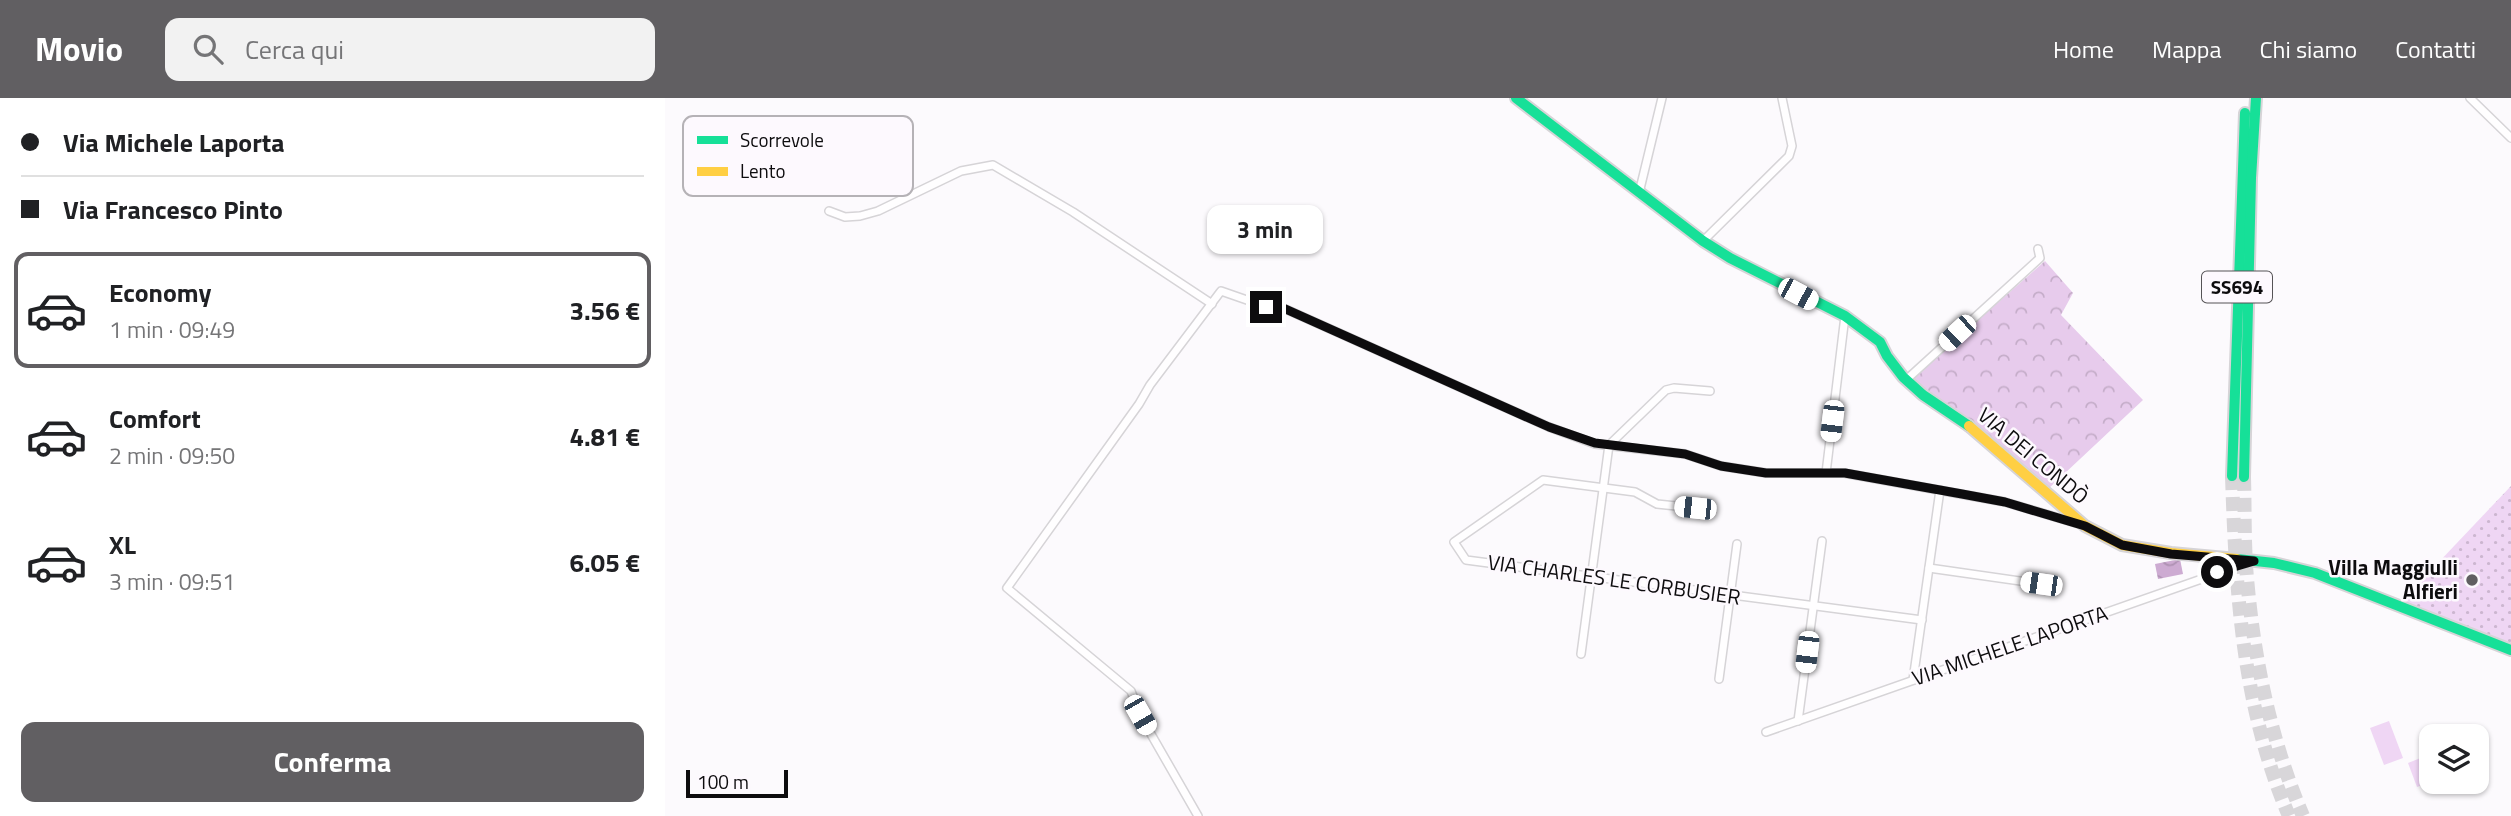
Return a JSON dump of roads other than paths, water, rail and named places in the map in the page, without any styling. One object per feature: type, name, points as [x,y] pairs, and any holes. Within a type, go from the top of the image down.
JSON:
[{"type":"main road","name":"VIA DEI CONDÒ","points":[[1516,98],[1703,240],[1730,258],[1845,317],[1880,342],[1887,356],[1906,380],[1995,447],[2085,526],[2122,545],[2171,554],[2274,563],[2315,573],[2511,650]]},
{"type":"main road","name":"SS694","points":[[2232,476],[2246,98]]},
{"type":"main road","name":"SS694","points":[[2244,477],[2251,178],[2256,98]]},
{"type":"street","points":[[1639,193],[1662,98]]},
{"type":"street","points":[[1703,240],[1789,156],[1792,146],[1782,98]]},
{"type":"street","points":[[2470,98],[2511,138]]},
{"type":"street","points":[[913,193],[961,171],[993,165],[1073,212],[1212,304]]},
{"type":"street","points":[[829,211],[845,216],[869,213],[906,196]]},
{"type":"street","points":[[1906,380],[2041,258],[2038,249]]},
{"type":"street","points":[[1198,816],[1140,715],[1131,691],[1007,588],[1150,385],[1221,291],[1266,307],[1281,307],[1549,427],[1595,443],[1685,454],[1721,466],[1766,473],[1845,473],[2005,502],[2085,526]]},
{"type":"street","points":[[1826,473],[1845,317]]},
{"type":"street","points":[[1581,654],[1609,445],[1666,390],[1674,388],[1710,391]]},
{"type":"street","name":"VIA CHARLES LE CORBUSIER","points":[[1695,508],[1657,503],[1635,492],[1542,480],[1454,542],[1466,560],[1921,620]]},
{"type":"street","points":[[1913,680],[1940,490]]},
{"type":"street","points":[[1798,721],[1822,541]]},
{"type":"street","points":[[1720,679],[1737,544]]},
{"type":"street","name":"VIA MICHELE LAPORTA","points":[[1766,732],[2254,561]]},
{"type":"street","points":[[1929,568],[2041,584]]},
{"type":"water","points":[[2180,559],[2183,574],[2158,579],[2155,564]]},
{"type":"tunnel","points":[[2232,476],[2239,606],[2251,691],[2273,775],[2289,816]]},
{"type":"tunnel","points":[[2244,477],[2247,578],[2259,670],[2282,759],[2303,816]]},
{"type":"place","name":"Villa Maggiulli Alfieri","points":[[2472,580]]}]
